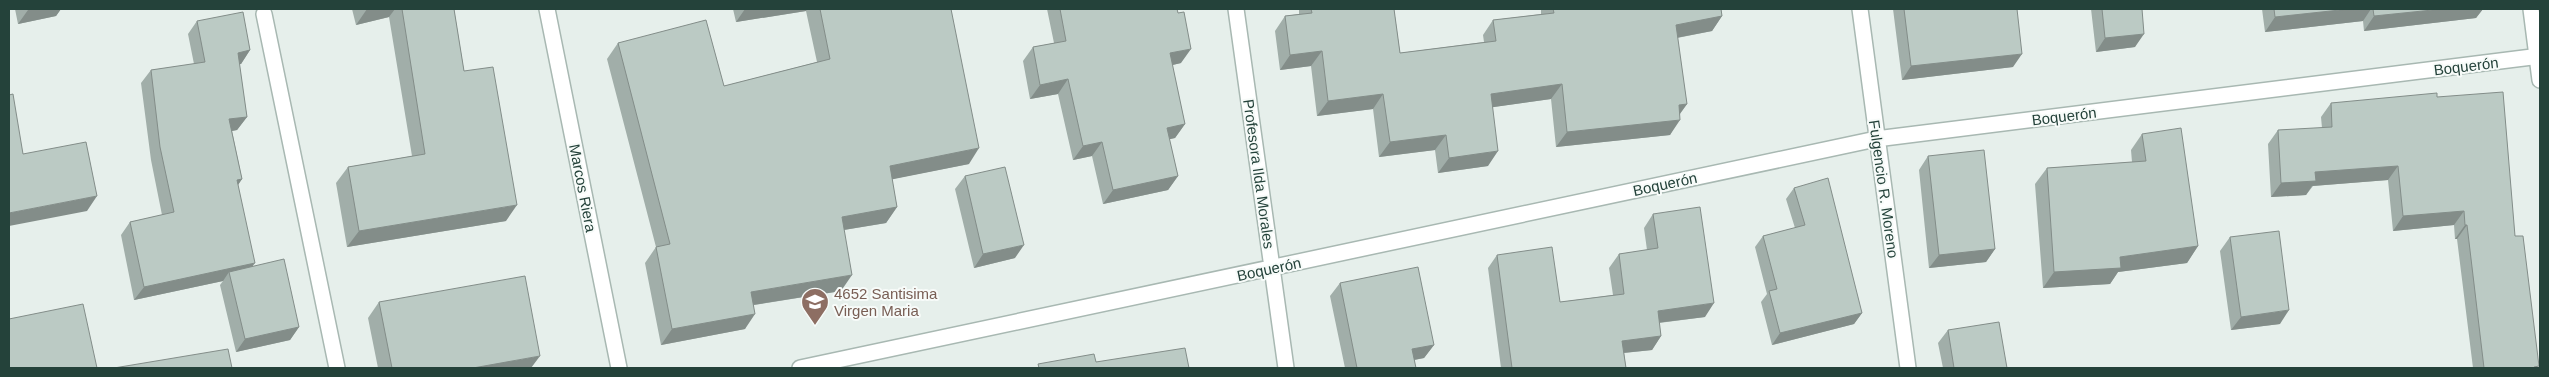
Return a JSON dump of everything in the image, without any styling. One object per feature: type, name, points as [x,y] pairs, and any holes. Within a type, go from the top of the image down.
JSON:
[{"type":"street","name":"Marcos Riera","points":[[547,9],[619,368]]},
{"type":"street","name":"Profesora Ilda Morales","points":[[1236,9],[1286,368]]},
{"type":"street","name":"Fulgencio R. Moreno","points":[[1860,9],[1908,368]]},
{"type":"street","points":[[2531,9],[2540,80]]},
{"type":"street","points":[[264,14],[337,368]]},
{"type":"street","name":"Boquerón","points":[[800,368],[1876,139],[2538,57]]},
{"type":"building","points":[[402,9],[454,9],[464,71],[493,67],[517,205],[359,231],[348,167],[425,154]]},
{"type":"building","points":[[820,9],[951,9],[979,148],[890,166],[897,207],[842,217],[852,275],[751,292],[755,314],[672,329],[656,247],[670,244],[618,43],[706,20],[724,86],[830,59]]},
{"type":"building","points":[[1060,9],[1177,9],[1178,13],[1184,12],[1191,49],[1170,53],[1185,124],[1167,128],[1178,176],[1113,190],[1102,142],[1083,146],[1068,79],[1040,85],[1033,47],[1066,41]]},
{"type":"building","points":[[1311,9],[1394,9],[1400,53],[1496,41],[1493,20],[1554,13],[1553,9],[1721,9],[1722,16],[1676,25],[1687,104],[1679,105],[1680,120],[1567,132],[1562,84],[1491,94],[1498,151],[1449,158],[1446,135],[1390,142],[1383,94],[1328,101],[1322,51],[1290,55],[1285,16],[1312,13]]},
{"type":"building","points":[[1904,9],[2017,9],[2022,54],[1911,66]]},
{"type":"building","points":[[2102,9],[2142,9],[2144,34],[2105,38]]},
{"type":"building","points":[[2274,9],[2349,9],[2275,17]]},
{"type":"building","points":[[2373,9],[2442,9],[2374,16]]},
{"type":"building","points":[[243,12],[250,50],[238,53],[247,117],[229,119],[242,179],[237,180],[255,263],[144,287],[130,222],[174,212],[160,147],[151,70],[205,62],[197,21]]},
{"type":"building","points":[[2503,92],[2515,236],[2523,236],[2539,366],[2534,368],[2484,368],[2464,211],[2403,216],[2398,166],[2315,172],[2316,181],[2281,183],[2278,130],[2332,127],[2331,103],[2437,93],[2437,97]]},
{"type":"building","points":[[13,94],[23,154],[86,142],[97,196],[9,213],[9,95]]},
{"type":"building","points":[[2181,128],[2198,246],[2120,257],[2121,268],[2054,272],[2047,168],[2146,161],[2142,134]]},
{"type":"building","points":[[1984,150],[1995,249],[1939,255],[1928,156]]},
{"type":"building","points":[[1005,167],[1024,245],[983,254],[965,176]]},
{"type":"building","points":[[1828,178],[1862,313],[1780,333],[1769,291],[1777,289],[1763,236],[1805,225],[1794,188]]},
{"type":"building","points":[[1700,207],[1714,303],[1658,311],[1661,336],[1622,341],[1626,368],[1512,368],[1497,255],[1552,247],[1560,302],[1624,294],[1619,254],[1658,248],[1653,214]]},
{"type":"building","points":[[2279,231],[2289,310],[2241,317],[2230,237]]},
{"type":"building","points":[[284,259],[299,327],[245,339],[229,272]]},
{"type":"building","points":[[1418,267],[1434,345],[1412,349],[1416,368],[1357,368],[1340,283]]},
{"type":"building","points":[[525,276],[540,356],[473,368],[392,368],[379,302]]},
{"type":"building","points":[[83,304],[97,368],[9,368],[9,319]]},
{"type":"building","points":[[1999,322],[2007,368],[1954,368],[1948,330]]},
{"type":"building","points":[[1185,348],[1189,368],[1039,368],[1038,364],[1094,354],[1096,362]]},
{"type":"building","points":[[228,349],[232,368],[114,368]]},
{"type":"place","name":"4652 Santisima Virgen Maria","points":[[815,326]]}]
